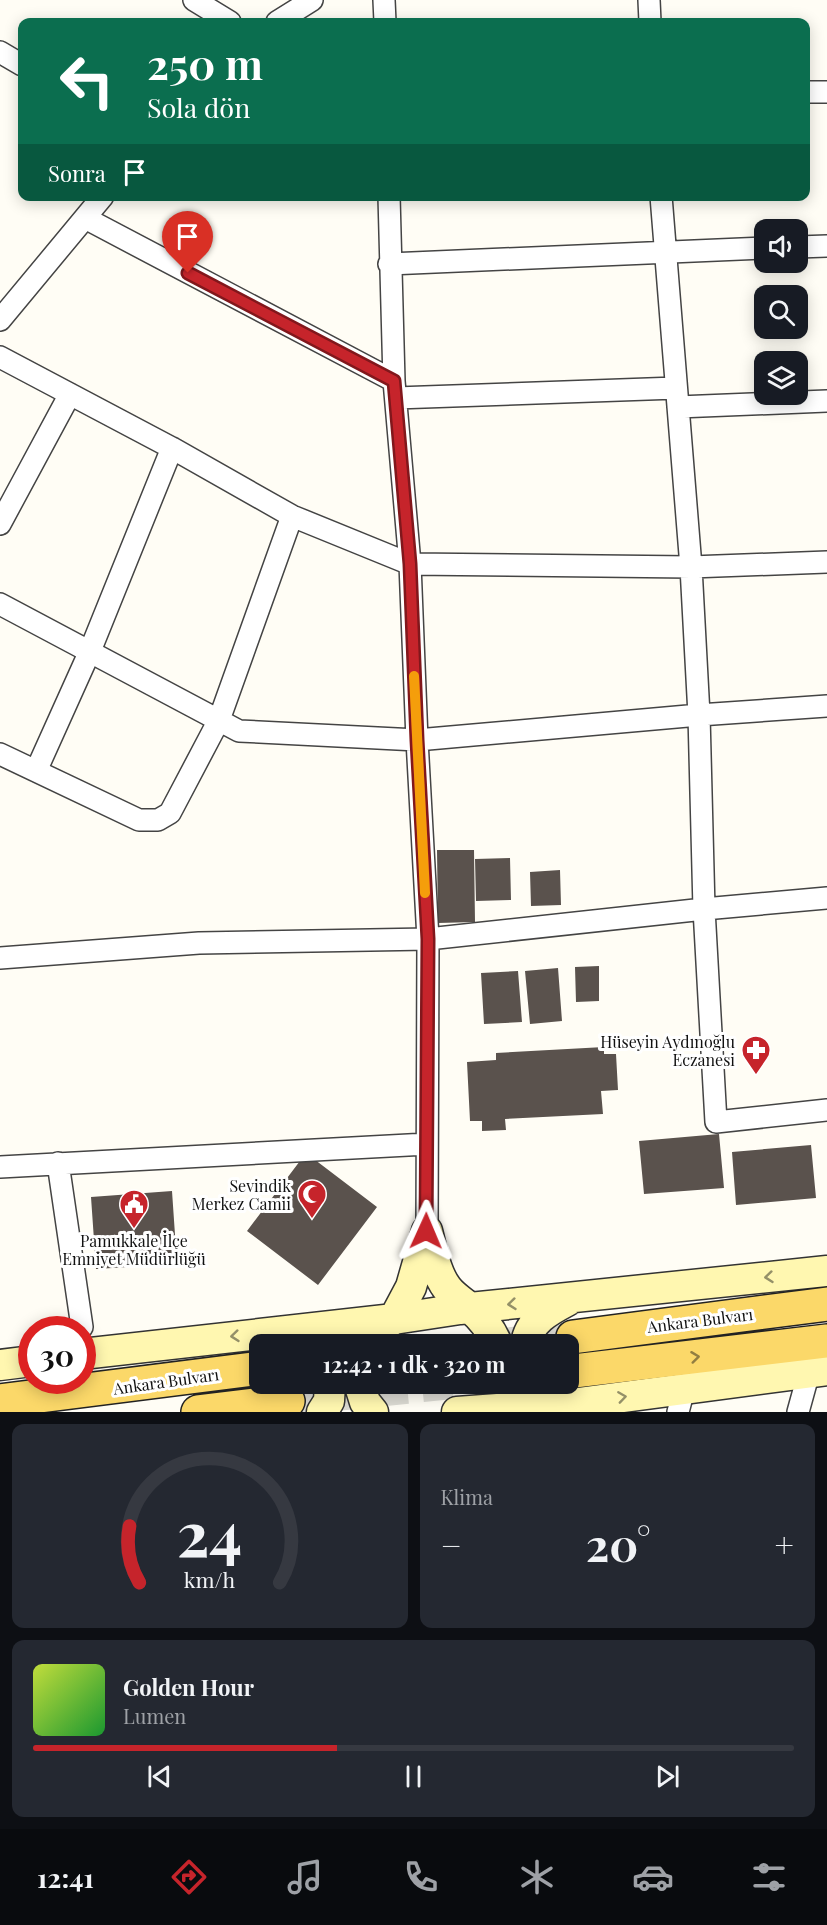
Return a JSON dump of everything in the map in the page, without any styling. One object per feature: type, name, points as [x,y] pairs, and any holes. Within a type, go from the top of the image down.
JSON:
[{"type":"main road","points":[[426,1231],[448,1291],[470,1308],[492,1334]]},
{"type":"main road","points":[[373,1334],[394,1319],[411,1287],[426,1231]]},
{"type":"main road","points":[[314,1334],[470,1308],[827,1271]]},
{"type":"main road","points":[[529,1334],[536,1320],[572,1298]]},
{"type":"main road","name":"Ankara Bulvarı","points":[[579,1336],[827,1304]]},
{"type":"main road","points":[[96,1341],[249,1338]]},
{"type":"main road","points":[[579,1386],[827,1341]]},
{"type":"main road","points":[[0,1365],[18,1363]]},
{"type":"main road","name":"Ankara Bulvarı","points":[[0,1401],[249,1369]]},
{"type":"main road","points":[[579,1387],[681,1400],[818,1371]]},
{"type":"main road","points":[[322,1412],[329,1401],[329,1394]]},
{"type":"main road","points":[[470,1411],[491,1394]]},
{"type":"main road","points":[[470,1411],[545,1394]]},
{"type":"main road","points":[[198,1412],[288,1401]]},
{"type":"street","points":[[194,0],[223,18]]},
{"type":"street","points":[[283,18],[312,0]]},
{"type":"street","points":[[384,0],[385,18]]},
{"type":"street","points":[[649,0],[650,18]]},
{"type":"street","points":[[0,52],[18,63]]},
{"type":"street","points":[[810,92],[827,92]]},
{"type":"street","points":[[0,320],[99,201]]},
{"type":"street","points":[[389,201],[389,264],[395,390],[410,564],[428,939],[426,1231]]},
{"type":"street","points":[[661,201],[692,567],[699,715],[704,909],[716,1122],[827,1110]]},
{"type":"street","points":[[86,218],[395,390],[827,401]]},
{"type":"street","points":[[808,247],[827,246]]},
{"type":"street","points":[[389,264],[754,248]]},
{"type":"street","points":[[0,357],[172,448],[292,516],[410,564],[692,567],[827,562]]},
{"type":"street","points":[[0,524],[70,394]]},
{"type":"street","points":[[36,771],[90,651],[172,448]]},
{"type":"street","points":[[0,755],[139,820],[158,820],[170,813],[219,720],[292,516]]},
{"type":"street","points":[[0,604],[239,730],[417,740],[827,706]]},
{"type":"street","points":[[0,958],[199,943],[428,939],[827,898]]},
{"type":"street","points":[[0,1167],[427,1144]]},
{"type":"street","points":[[58,1163],[79,1316]]},
{"type":"street","points":[[798,1412],[818,1371]]},
{"type":"building","points":[[437,850],[474,850],[475,922],[438,923]]},
{"type":"building","points":[[510,858],[511,900],[476,901],[475,859]]},
{"type":"building","points":[[560,870],[561,905],[531,906],[530,872]]},
{"type":"building","points":[[599,966],[599,1001],[576,1002],[575,967]]},
{"type":"building","points":[[558,968],[562,1021],[530,1024],[525,971]]},
{"type":"building","points":[[518,971],[522,1022],[484,1024],[481,973]]},
{"type":"building","points":[[604,1047],[604,1054],[616,1054],[618,1090],[601,1091],[603,1114],[505,1119],[506,1130],[482,1131],[482,1121],[470,1121],[467,1062],[496,1060],[496,1053]]},
{"type":"building","points":[[719,1134],[724,1188],[644,1194],[639,1141]]},
{"type":"building","points":[[811,1145],[816,1198],[736,1205],[732,1152]]},
{"type":"building","name":"Sevindik Merkez Camii","points":[[306,1153],[377,1207],[318,1285],[247,1231]]},
{"type":"building","name":"Pamukkale İlçe Emniyet Müdürlüğü","points":[[172,1191],[177,1264],[96,1269],[91,1197]]},
{"type":"tunnel","points":[[288,1401],[356,1394]]},
{"type":"slow traffic","points":[[414,676],[425,893]]},
{"type":"place","name":"Hüseyin Aydınoğlu Eczanesi","points":[[756,1076]]},
{"type":"place","name":"Sevindik Merkez Camii","points":[[312,1220]]},
{"type":"place","name":"Pamukkale İlçe Emniyet Müdürlüğü","points":[[134,1230]]},
{"type":"route","points":[[188,273],[394,381],[410,564],[428,939],[426,1231]]}]
